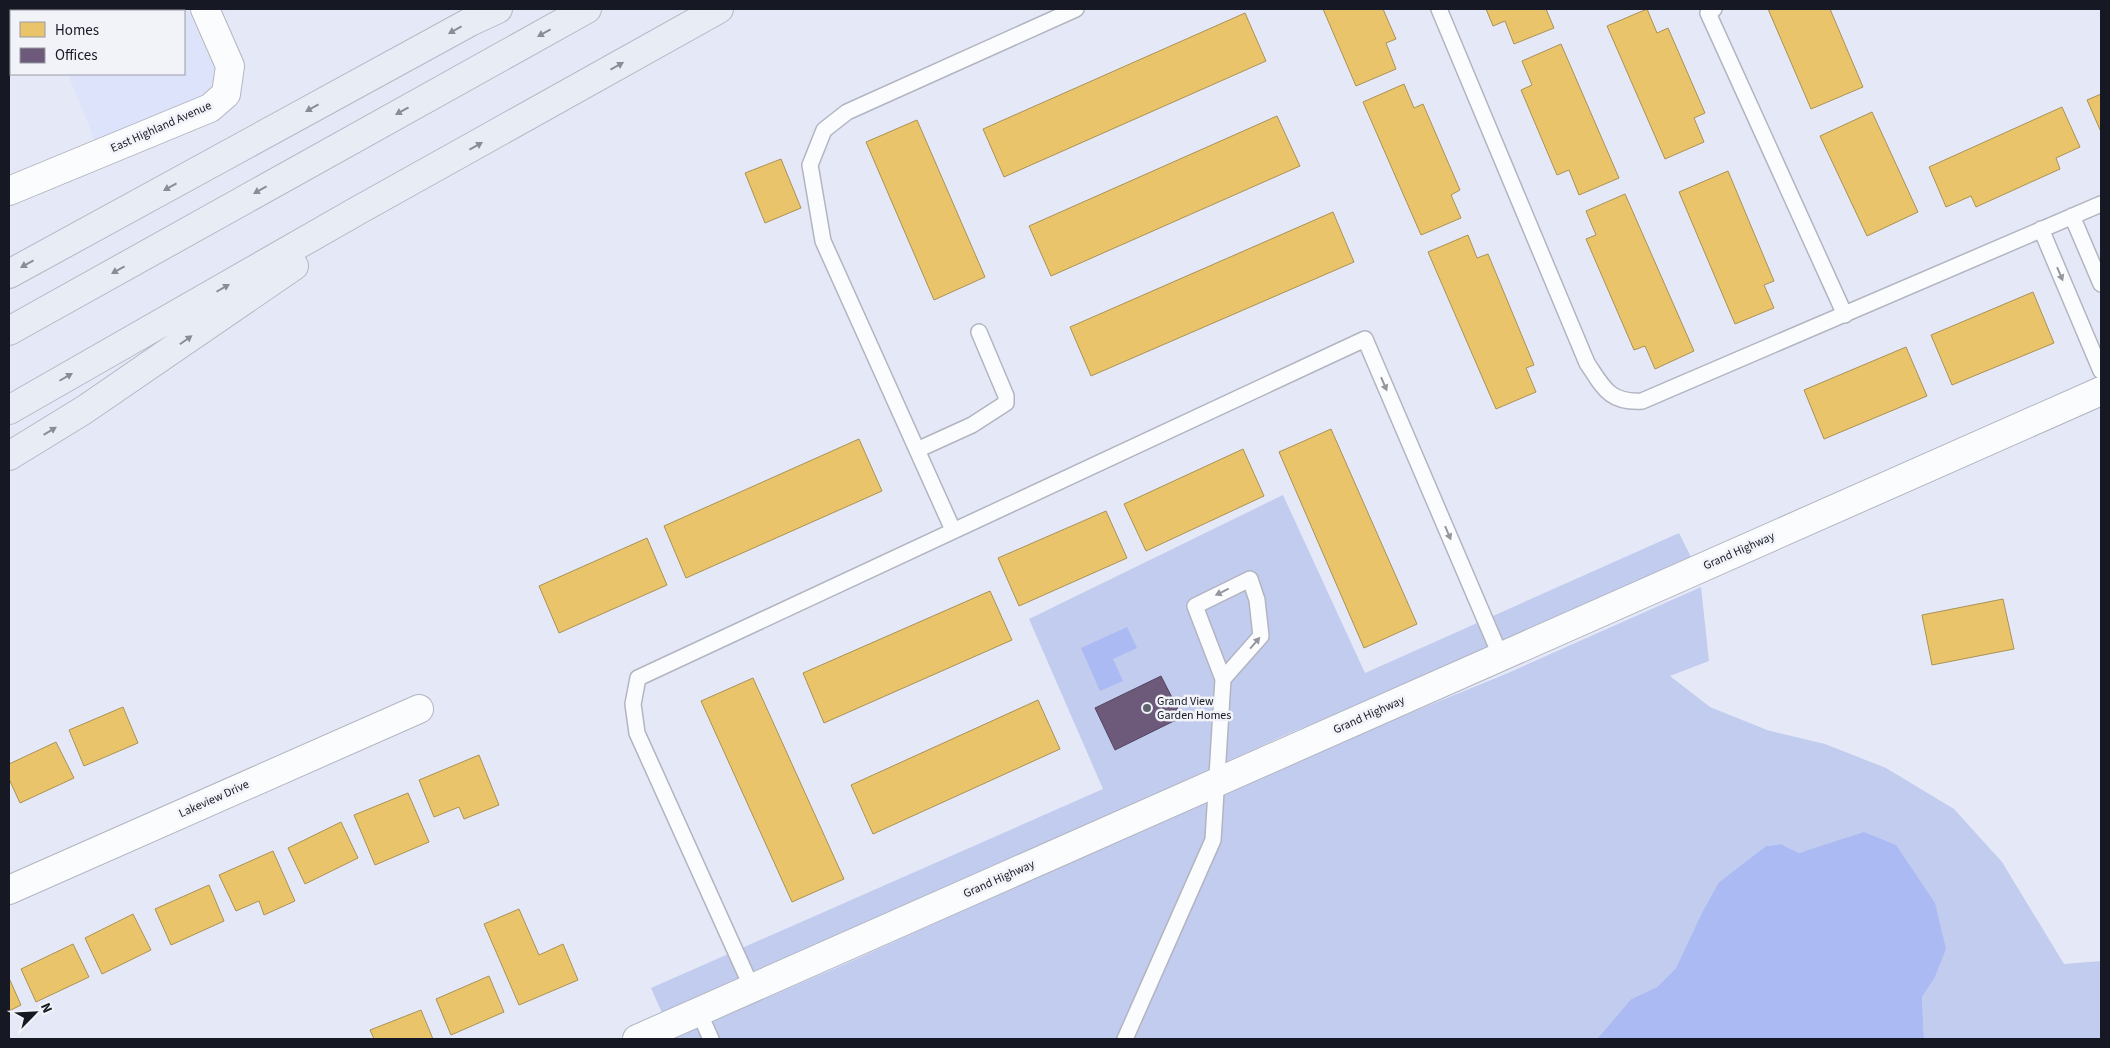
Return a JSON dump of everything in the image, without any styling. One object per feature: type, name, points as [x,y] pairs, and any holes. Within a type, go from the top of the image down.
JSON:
[{"type":"highway","points":[[9,274],[461,26],[498,9]]},
{"type":"highway","points":[[9,331],[587,9]]},
{"type":"highway","points":[[9,410],[719,9]]},
{"type":"highway","points":[[9,456],[84,410],[433,170]]},
{"type":"street","name":"East Highland Avenue","points":[[9,191],[210,108],[226,94],[230,66],[205,9]]},
{"type":"street","name":"Grand Highway","points":[[637,1039],[2101,391]]},
{"type":"street","name":"Lakeview Drive","points":[[9,890],[419,709]]},
{"type":"lane","points":[[953,530],[823,241],[810,165],[824,130],[847,112],[1076,9]]},
{"type":"lane","points":[[1439,9],[1587,363],[1606,392],[1626,402],[1642,401],[2101,204]]},
{"type":"lane","points":[[1714,9],[1708,13],[1845,315]]},
{"type":"lane","points":[[2072,216],[2101,284]]},
{"type":"lane","points":[[2041,229],[2101,371]]},
{"type":"lane","points":[[917,450],[972,425],[1006,403],[1006,396],[979,332]]},
{"type":"lane","points":[[752,988],[637,733],[633,704],[638,678],[1365,339],[1501,656]]},
{"type":"lane","points":[[1125,1039],[1213,840],[1215,783],[1223,679],[1195,606],[1250,579],[1257,600],[1261,636],[1223,679]]},
{"type":"lane","points":[[699,1012],[711,1039]]},
{"type":"shaded area","points":[[188,9],[214,69],[212,89],[202,96],[95,141],[68,75],[185,75],[185,10],[42,10]]},
{"type":"shaded area","points":[[1283,495],[1365,673],[1679,533],[1693,561],[1497,648],[1290,733],[832,940],[662,1013],[651,988],[1103,789],[1029,619]]},
{"type":"shaded area","points":[[1701,587],[1709,661],[1670,676],[1710,707],[1767,730],[1825,744],[1886,768],[1954,809],[2002,862],[2064,964],[2101,961],[2101,1039],[1924,1039],[1922,997],[1934,979],[1828,845],[1799,853],[1781,844],[1766,846],[1719,882],[1676,968],[1657,987],[1631,999],[1597,1039],[670,1039],[843,965],[1300,758],[1508,673]]},
{"type":"water","points":[[1127,627],[1137,648],[1113,659],[1123,681],[1100,691],[1081,648]]},
{"type":"water","points":[[1864,832],[1896,845],[1935,903],[1946,949],[1934,979],[1922,997],[1924,1039],[1597,1039],[1631,999],[1657,987],[1676,968],[1719,882],[1766,846],[1781,844],[1799,853]]},
{"type":"building: Homes","points":[[1323,9],[1383,9],[1396,39],[1386,43],[1396,69],[1356,86]]},
{"type":"building: Homes","points":[[1486,9],[1546,9],[1554,28],[1514,44],[1505,21],[1493,26]]},
{"type":"building: Homes","points":[[1647,9],[1657,33],[1668,28],[1705,113],[1694,118],[1704,142],[1665,159],[1607,26]]},
{"type":"building: Homes","points":[[1768,9],[1830,9],[1863,87],[1811,109]]},
{"type":"building: Homes","points":[[1245,13],[1266,61],[1004,177],[983,129]]},
{"type":"building: Homes","points":[[1561,44],[1619,178],[1579,195],[1569,170],[1557,175],[1521,90],[1532,85],[1522,61]]},
{"type":"building: Homes","points":[[1404,84],[1414,108],[1423,104],[1460,190],[1451,195],[1461,218],[1421,235],[1363,102]]},
{"type":"building: Homes","points":[[2101,94],[2101,132],[2087,100]]},
{"type":"building: Homes","points":[[2062,107],[2080,147],[2056,158],[2060,169],[1976,207],[1971,196],[1946,207],[1929,167]]},
{"type":"building: Homes","points":[[1872,112],[1918,212],[1867,236],[1820,136]]},
{"type":"building: Homes","points":[[1277,116],[1300,166],[1051,276],[1029,226]]},
{"type":"building: Homes","points":[[917,120],[985,277],[934,300],[866,142]]},
{"type":"building: Homes","points":[[781,159],[801,208],[765,223],[745,173]]},
{"type":"building: Homes","points":[[1728,171],[1774,281],[1764,285],[1774,308],[1735,324],[1679,192]]},
{"type":"building: Homes","points":[[1625,194],[1694,351],[1655,369],[1645,346],[1634,350],[1586,239],[1596,235],[1586,211]]},
{"type":"building: Homes","points":[[1333,212],[1354,262],[1091,376],[1070,327]]},
{"type":"building: Homes","points":[[1468,235],[1477,258],[1488,254],[1534,365],[1526,368],[1536,392],[1496,409],[1428,252]]},
{"type":"building: Homes","points":[[2033,292],[2054,343],[1952,385],[1931,335]]},
{"type":"building: Homes","points":[[1906,347],[1927,396],[1824,439],[1804,390]]},
{"type":"building: Homes","points":[[1331,429],[1417,624],[1364,648],[1279,452]]},
{"type":"building: Homes","points":[[859,439],[882,491],[686,578],[664,526]]},
{"type":"building: Homes","points":[[1243,449],[1264,496],[1146,551],[1124,504]]},
{"type":"building: Homes","points":[[1106,511],[1127,558],[1019,606],[998,558]]},
{"type":"building: Homes","points":[[647,538],[667,585],[559,633],[539,586]]},
{"type":"building: Homes","points":[[990,591],[1012,640],[824,723],[803,673]]},
{"type":"building: Homes","points":[[2003,599],[2014,649],[1932,665],[1922,615]]},
{"type":"building: Homes","points":[[753,678],[844,879],[792,902],[701,701]]},
{"type":"building: Homes","points":[[1038,700],[1060,749],[873,834],[851,785]]},
{"type":"building: Homes","points":[[123,707],[138,743],[84,766],[69,730]]},
{"type":"building: Homes","points":[[56,742],[74,778],[20,803],[9,779],[9,764]]},
{"type":"building: Homes","points":[[479,755],[499,805],[464,819],[459,807],[434,817],[419,780]]},
{"type":"building: Homes","points":[[408,793],[429,842],[375,865],[354,815]]},
{"type":"building: Homes","points":[[341,822],[358,858],[305,884],[288,848]]},
{"type":"building: Homes","points":[[273,851],[295,901],[264,915],[259,901],[236,911],[219,875]]},
{"type":"building: Homes","points":[[209,885],[224,921],[171,945],[155,909]]},
{"type":"building: Homes","points":[[519,909],[539,955],[563,944],[578,980],[519,1005],[484,924]]},
{"type":"building: Homes","points":[[133,914],[151,950],[102,974],[85,938]]},
{"type":"building: Homes","points":[[73,944],[89,977],[36,1002],[21,969]]},
{"type":"building: Homes","points":[[489,976],[504,1012],[451,1035],[436,999]]},
{"type":"building: Homes","points":[[9,978],[21,1005],[9,1011]]},
{"type":"building: Homes","points":[[421,1010],[433,1039],[374,1039],[370,1030]]},
{"type":"building: Offices","points":[[1161,676],[1182,717],[1115,750],[1095,708]]},
{"type":"place","name":"Grand View Garden Homes","points":[[1147,708]]}]
